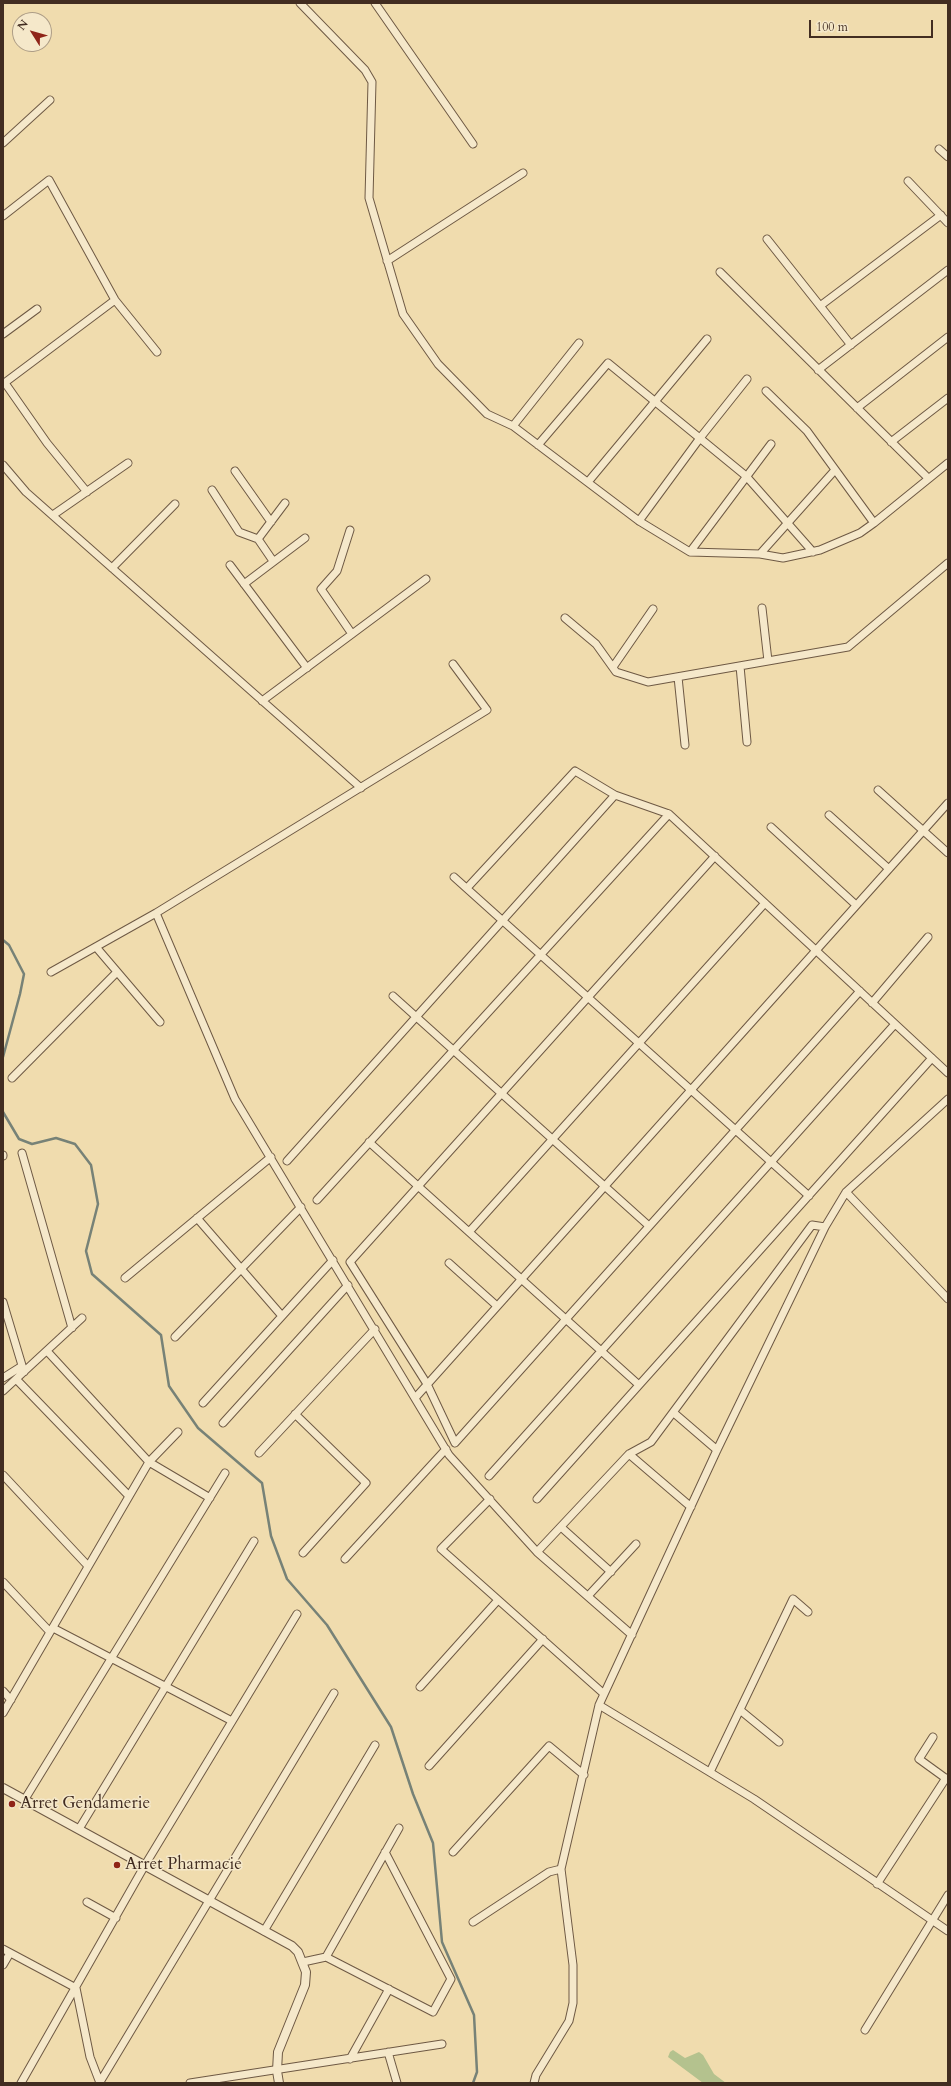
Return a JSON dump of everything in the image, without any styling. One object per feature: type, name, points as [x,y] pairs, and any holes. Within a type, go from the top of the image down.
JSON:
[{"type":"street","points":[[375,3],[473,144]]},
{"type":"street","points":[[304,4],[365,70],[372,82],[368,198],[402,314],[438,364],[487,414],[513,426],[639,521],[690,552],[760,554],[783,558],[813,552],[860,533],[948,463]]},
{"type":"street","points":[[3,143],[50,100]]},
{"type":"street","points":[[939,148],[948,157]]},
{"type":"street","points":[[387,261],[523,173]]},
{"type":"street","points":[[3,216],[49,180],[115,300],[157,352]]},
{"type":"street","points":[[908,181],[948,223]]},
{"type":"street","points":[[820,306],[941,216]]},
{"type":"street","points":[[767,239],[850,345]]},
{"type":"street","points":[[818,370],[948,270]]},
{"type":"street","points":[[720,272],[928,478]]},
{"type":"street","points":[[87,492],[47,443],[4,384],[115,300]]},
{"type":"street","points":[[3,334],[37,309]]},
{"type":"street","points":[[858,408],[948,337]]},
{"type":"street","points":[[588,482],[707,339]]},
{"type":"street","points":[[513,426],[579,344]]},
{"type":"street","points":[[538,445],[608,363],[746,476],[813,552]]},
{"type":"street","points":[[639,521],[700,438],[747,379]]},
{"type":"street","points":[[766,391],[807,431],[874,523]]},
{"type":"street","points":[[891,442],[948,398]]},
{"type":"street","points":[[690,552],[770,444]]},
{"type":"street","points":[[52,515],[128,463]]},
{"type":"street","points":[[3,465],[26,492],[361,788]]},
{"type":"street","points":[[760,554],[835,470]]},
{"type":"street","points":[[236,472],[271,522]]},
{"type":"street","points":[[212,490],[239,532],[258,539],[273,562]]},
{"type":"street","points":[[258,539],[285,503]]},
{"type":"street","points":[[112,568],[175,504]]},
{"type":"street","points":[[350,530],[337,571],[321,589],[352,634]]},
{"type":"street","points":[[244,584],[304,538]]},
{"type":"street","points":[[566,618],[596,644],[616,672],[648,682],[848,647],[948,563]]},
{"type":"street","points":[[230,565],[307,668]]},
{"type":"street","points":[[262,701],[426,579]]},
{"type":"street","points":[[762,608],[768,661]]},
{"type":"street","points":[[613,667],[653,609]]},
{"type":"street","points":[[51,972],[156,913],[487,710],[453,664]]},
{"type":"street","points":[[740,666],[747,742]]},
{"type":"street","points":[[678,677],[685,744]]},
{"type":"street","points":[[467,888],[575,772],[615,795],[669,814],[948,1073]]},
{"type":"street","points":[[878,790],[948,853]]},
{"type":"street","points":[[287,1161],[615,795]]},
{"type":"street","points":[[416,1396],[948,803]]},
{"type":"street","points":[[317,1200],[669,814]]},
{"type":"street","points":[[829,815],[889,869]]},
{"type":"street","points":[[770,827],[856,905]]},
{"type":"street","points":[[715,856],[350,1262],[427,1384],[455,1442],[860,991]]},
{"type":"street","points":[[454,877],[809,1196]]},
{"type":"street","points":[[469,1232],[765,903]]},
{"type":"street","points":[[156,913],[235,1099],[416,1396],[446,1449],[537,1552],[632,1635]]},
{"type":"street","points":[[872,1002],[928,937]]},
{"type":"street","points":[[96,947],[160,1022]]},
{"type":"street","points":[[12,1078],[117,972]]},
{"type":"street","points":[[393,996],[649,1226]]},
{"type":"street","points":[[490,1476],[895,1024]]},
{"type":"street","points":[[537,1499],[932,1058]]},
{"type":"street","points":[[534,2083],[536,2075],[569,2021],[573,2003],[573,1965],[561,1869],[600,1705],[604,1694],[691,1507],[825,1227],[846,1192],[948,1099]]},
{"type":"street","points":[[369,1142],[639,1385]]},
{"type":"street","points":[[22,1153],[72,1328]]},
{"type":"street","points":[[126,1278],[271,1157]]},
{"type":"street","points":[[846,1192],[948,1299]]},
{"type":"street","points":[[175,1337],[301,1207]]},
{"type":"street","points":[[197,1218],[282,1316]]},
{"type":"street","points":[[537,1552],[629,1454],[651,1442],[812,1225],[825,1227]]},
{"type":"street","points":[[203,1403],[333,1260]]},
{"type":"street","points":[[450,1263],[497,1306]]},
{"type":"street","points":[[223,1423],[348,1285]]},
{"type":"street","points":[[3,1305],[23,1369]]},
{"type":"street","points":[[3,1378],[23,1369],[47,1351],[82,1318]]},
{"type":"street","points":[[259,1453],[375,1329]]},
{"type":"street","points":[[47,1351],[149,1462],[210,1498]]},
{"type":"street","points":[[3,1391],[16,1379],[23,1369]]},
{"type":"street","points":[[16,1379],[129,1496]]},
{"type":"street","points":[[674,1413],[718,1450]]},
{"type":"street","points":[[295,1414],[366,1483],[303,1553]]},
{"type":"street","points":[[3,1713],[149,1462],[178,1432]]},
{"type":"street","points":[[345,1559],[446,1449]]},
{"type":"street","points":[[629,1454],[691,1507]]},
{"type":"street","points":[[24,1799],[225,1473]]},
{"type":"street","points":[[3,1475],[88,1566]]},
{"type":"street","points":[[490,1499],[441,1549],[604,1694]]},
{"type":"street","points":[[561,1527],[611,1572]]},
{"type":"street","points":[[79,1829],[254,1541]]},
{"type":"street","points":[[588,1596],[636,1544]]},
{"type":"street","points":[[3,1582],[52,1630],[111,1658],[232,1721]]},
{"type":"street","points":[[710,1772],[793,1599],[808,1612]]},
{"type":"street","points":[[420,1687],[498,1600]]},
{"type":"street","points":[[21,2083],[145,1865],[297,1614]]},
{"type":"street","points":[[428,1766],[543,1639]]},
{"type":"street","points":[[3,1691],[11,1700]]},
{"type":"street","points":[[100,2082],[334,1693]]},
{"type":"street","points":[[600,1705],[754,1799],[948,1931]]},
{"type":"street","points":[[740,1710],[779,1742]]},
{"type":"street","points":[[877,1884],[947,1779],[919,1759],[933,1737]]},
{"type":"street","points":[[264,1931],[375,1745]]},
{"type":"street","points":[[453,1852],[549,1746],[584,1775]]},
{"type":"street","points":[[3,1788],[292,1946],[298,1952],[306,1972],[305,1985],[278,2052],[277,2071],[279,2083]]},
{"type":"street","points":[[326,1957],[399,1828]]},
{"type":"street","points":[[303,1962],[326,1957],[433,2012],[451,1979],[385,1852]]},
{"type":"street","points":[[473,1922],[549,1872],[561,1869]]},
{"type":"street","points":[[865,2030],[948,1895]]},
{"type":"street","points":[[87,1902],[116,1918]]},
{"type":"street","points":[[3,1965],[6,1951],[76,1988]]},
{"type":"street","points":[[76,1988],[90,2057],[100,2082]]},
{"type":"street","points":[[350,2059],[389,1989]]},
{"type":"street","points":[[190,2083],[277,2071],[442,2044]]},
{"type":"street","points":[[388,2052],[397,2083]]},
{"type":"green space","points":[[673,2050],[685,2058],[699,2052],[703,2055],[714,2074],[726,2083],[703,2083],[668,2057],[670,2052]]},
{"type":"waterway","points":[[3,940],[9,945],[24,974],[3,1057]]},
{"type":"waterway","points":[[3,1112],[19,1139],[32,1144],[56,1138],[75,1144],[91,1165],[98,1204],[86,1251],[92,1274],[161,1335],[169,1386],[198,1428],[262,1483],[271,1536],[287,1579],[327,1625],[391,1727],[413,1794],[433,1843],[442,1942],[474,2015],[477,2072],[473,2083]]},
{"type":"place","name":"Arret Gendamerie","points":[[12,1804]]},
{"type":"place","name":"Arret Pharmacie","points":[[117,1865]]}]
